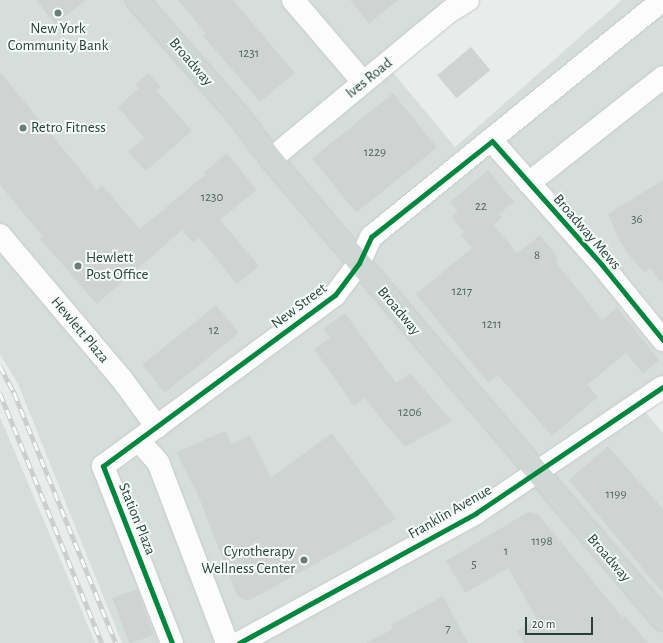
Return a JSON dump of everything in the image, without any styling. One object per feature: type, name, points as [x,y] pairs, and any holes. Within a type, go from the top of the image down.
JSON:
[{"type":"main road","name":"Broadway","points":[[137,0],[239,116],[271,159],[536,473],[663,620]]},
{"type":"street","points":[[293,0],[363,82]]},
{"type":"street","name":"Ives Road","points":[[271,159],[450,11],[468,0]]},
{"type":"street","name":"New Street","points":[[157,427],[335,295],[359,263],[371,238],[492,141],[663,0]]},
{"type":"street","points":[[529,183],[663,77]]},
{"type":"street","name":"Broadway Mews","points":[[492,141],[663,340]]},
{"type":"street","name":"Hewlett Plaza","points":[[0,235],[121,378],[157,427]]},
{"type":"street","name":"Franklin Avenue","points":[[239,643],[476,513],[663,387]]},
{"type":"street","name":"Station Plaza","points":[[157,427],[103,466],[172,643]]},
{"type":"street","points":[[139,440],[158,462],[227,643]]},
{"type":"shaded area","points":[[0,0],[459,0],[385,63],[455,147],[622,0],[663,0],[663,387],[638,403],[663,433],[663,643],[122,643],[18,384],[0,354]]},
{"type":"shaded area","points":[[0,417],[72,587],[95,643],[0,643]]},
{"type":"building","points":[[36,0],[86,0],[55,24]]},
{"type":"building","points":[[178,0],[233,0],[295,73],[260,102],[203,36],[206,34]]},
{"type":"building","points":[[350,0],[398,0],[369,24]]},
{"type":"building","points":[[471,47],[490,70],[457,98],[437,75]]},
{"type":"building","points":[[0,72],[97,190],[102,185],[140,229],[205,175],[203,173],[227,153],[257,190],[220,220],[259,266],[237,284],[199,238],[193,243],[182,230],[97,304],[40,239],[43,237],[0,185]]},
{"type":"building","points":[[148,73],[161,87],[157,91],[192,131],[146,171],[128,152],[144,138],[118,107],[139,88],[135,85]]},
{"type":"building","points":[[393,93],[437,147],[356,213],[312,158]]},
{"type":"building","points":[[488,170],[514,202],[499,214],[502,217],[494,225],[517,253],[540,235],[558,258],[555,261],[602,320],[617,307],[659,360],[643,374],[626,353],[587,385],[598,397],[552,436],[498,375],[488,383],[416,294],[472,248],[461,235],[464,232],[452,217],[458,211],[450,202]]},
{"type":"building","points":[[663,180],[663,284],[650,268],[645,272],[632,259],[620,242],[608,214]]},
{"type":"building","points":[[216,305],[239,333],[165,393],[142,365]]},
{"type":"building","points":[[345,313],[396,383],[410,373],[452,421],[405,447],[364,398],[354,406],[314,349],[330,338],[323,329]]},
{"type":"building","points":[[225,431],[232,444],[250,435],[271,478],[332,433],[396,519],[248,601],[237,596],[198,495],[176,452]]},
{"type":"building","points":[[608,446],[663,509],[663,593],[569,480]]},
{"type":"building","points":[[528,512],[538,514],[623,618],[625,616],[648,643],[524,643],[517,631],[537,619],[508,568],[465,593],[446,561]]},
{"type":"building","points":[[137,589],[154,635],[129,643],[113,598]]},
{"type":"building","points":[[443,596],[468,643],[366,643],[393,629],[391,625]]},
{"type":"railway","points":[[0,366],[14,392],[116,643]]},
{"type":"railway","points":[[0,393],[102,643]]},
{"type":"cycle path","points":[[172,643],[103,466],[335,295],[359,263],[371,237],[492,141],[602,265],[663,340]]},
{"type":"cycle path","points":[[239,643],[476,513],[663,387]]},
{"type":"place","name":"New York Community Bank","points":[[58,13]]},
{"type":"place","name":"Retro Fitness","points":[[23,128]]},
{"type":"place","name":"Hewlett Post Office","points":[[78,266]]},
{"type":"place","name":"Cyrotherapy Wellness Center","points":[[304,560]]}]
